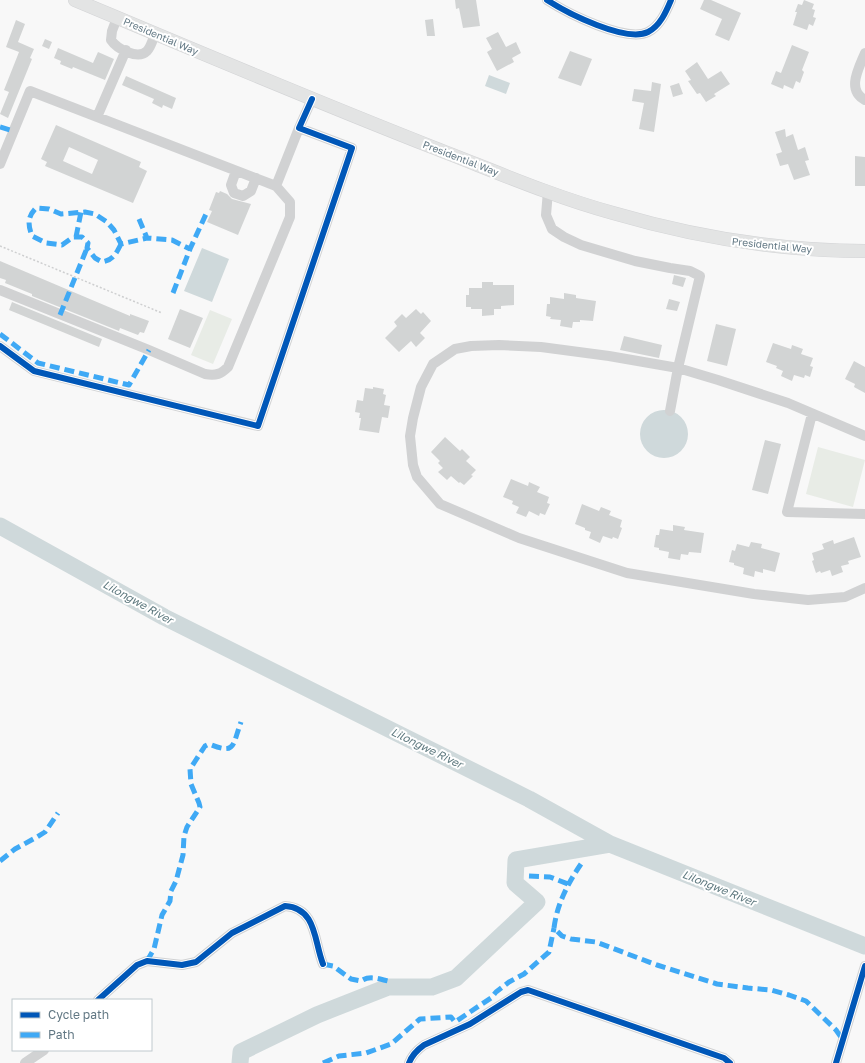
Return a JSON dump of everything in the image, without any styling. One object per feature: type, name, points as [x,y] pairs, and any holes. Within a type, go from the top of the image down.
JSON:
[{"type":"main road","name":"Presidential Way","points":[[75,0],[358,118],[548,191],[611,213],[700,235],[769,246],[840,251],[865,251]]},
{"type":"street","points":[[547,0],[557,7],[606,28],[629,34],[640,34],[648,32],[655,27],[662,19],[671,0]]},
{"type":"street","points":[[117,18],[112,31],[111,40],[118,47],[134,54],[143,54],[150,47],[156,34]]},
{"type":"street","points":[[97,117],[126,50]]},
{"type":"street","points":[[865,53],[857,72],[855,87],[857,93],[865,100]]},
{"type":"street","points":[[0,164],[30,91],[276,186],[290,202],[290,217],[228,367],[222,373],[214,376],[0,290]]},
{"type":"street","points":[[276,186],[312,99]]},
{"type":"street","points":[[0,346],[34,371],[258,426],[352,148],[299,128]]},
{"type":"street","points":[[236,171],[231,186],[234,193],[243,196],[251,191],[256,178]]},
{"type":"street","points":[[548,191],[546,215],[552,230],[564,237],[581,245],[628,259],[690,271],[700,276],[678,368],[670,411]]},
{"type":"street","points":[[865,436],[788,403],[678,368],[609,356],[540,347],[471,346],[455,349],[433,364],[421,387],[410,436],[413,465],[417,477],[440,504],[519,538],[627,573],[739,592],[808,600],[845,597],[865,588]]},
{"type":"street","points":[[812,414],[787,512],[865,514]]},
{"type":"street","points":[[99,999],[137,965],[147,961],[182,965],[196,962],[232,933],[285,906],[293,907],[303,912],[310,922],[316,933],[323,964]]},
{"type":"street","points":[[836,1063],[865,966]]},
{"type":"street","points":[[409,1063],[414,1054],[424,1045],[470,1024],[521,992],[528,990],[724,1058],[730,1063]]},
{"type":"street","points":[[25,1063],[43,1051]]},
{"type":"path","points":[[0,246],[162,313]]},
{"type":"shaded area","points":[[489,75],[510,83],[506,94],[485,86]]},
{"type":"shaded area","points":[[202,248],[229,259],[212,302],[184,291]]},
{"type":"shaded area","points":[[210,310],[232,319],[213,364],[191,355]]},
{"type":"shaded area","points":[[659,410],[669,410],[678,414],[684,420],[687,425],[687,443],[678,454],[669,458],[659,458],[650,454],[644,448],[640,439],[640,429],[644,420],[650,414]]},
{"type":"shaded area","points":[[818,447],[865,460],[853,507],[806,494]]},
{"type":"building","points":[[455,0],[476,0],[480,26],[463,28],[459,8],[456,9]]},
{"type":"building","points":[[704,0],[711,0],[741,13],[729,41],[715,35],[722,19],[700,9]]},
{"type":"building","points":[[804,0],[814,4],[812,9],[815,10],[813,17],[816,18],[813,26],[809,24],[807,30],[793,25],[798,4],[802,5]]},
{"type":"building","points":[[433,19],[435,36],[427,36],[425,20]]},
{"type":"building","points":[[16,20],[25,24],[18,42],[34,49],[30,58],[32,59],[8,118],[0,114],[9,92],[4,90],[19,52],[6,47]]},
{"type":"building","points":[[498,32],[506,47],[516,42],[521,53],[512,58],[514,62],[497,71],[487,52],[492,49],[486,38]]},
{"type":"building","points":[[45,39],[52,42],[49,49],[42,46]]},
{"type":"building","points":[[792,45],[809,52],[802,70],[804,72],[800,83],[796,81],[793,89],[784,85],[783,89],[771,84],[776,71],[781,73]]},
{"type":"building","points":[[58,48],[93,63],[98,52],[114,59],[105,80],[73,67],[72,69],[60,64],[61,61],[54,58]]},
{"type":"building","points":[[570,51],[592,59],[581,86],[558,78]]},
{"type":"building","points":[[697,62],[708,79],[721,71],[730,84],[714,94],[716,96],[706,102],[700,93],[697,94],[688,81],[691,80],[685,71]]},
{"type":"building","points":[[126,76],[176,98],[172,109],[163,105],[162,108],[152,103],[154,99],[122,85]]},
{"type":"building","points":[[652,82],[661,84],[654,132],[639,129],[644,103],[632,101],[634,89],[651,91]]},
{"type":"building","points":[[679,83],[683,94],[673,97],[670,86]]},
{"type":"building","points":[[56,125],[141,162],[139,167],[147,171],[133,203],[45,166],[47,162],[41,159]],"holes":[[[69,147],[98,160],[92,174],[63,161]]]},
{"type":"building","points":[[785,129],[786,137],[793,134],[798,150],[805,147],[809,160],[805,161],[810,175],[794,180],[788,164],[780,166],[776,154],[782,152],[775,132]]},
{"type":"building","points":[[855,156],[865,157],[865,186],[855,186]]},
{"type":"building","points":[[220,191],[227,194],[232,199],[251,204],[238,235],[207,222],[212,211],[209,210],[216,192],[219,193]]},
{"type":"building","points":[[0,261],[130,316],[130,314],[149,321],[144,333],[140,332],[138,335],[120,328],[119,331],[32,296],[32,294],[5,283],[6,280],[0,278]]},
{"type":"building","points":[[674,275],[686,278],[683,287],[672,284]]},
{"type":"building","points":[[482,282],[493,282],[493,285],[514,285],[514,305],[501,306],[501,309],[494,309],[494,315],[482,316],[482,309],[471,309],[471,307],[466,307],[466,295],[469,295],[469,288],[482,288]]},
{"type":"building","points":[[564,293],[576,295],[576,298],[596,301],[593,321],[580,320],[580,322],[573,322],[572,328],[560,326],[561,320],[550,319],[551,317],[546,316],[547,304],[550,304],[550,297],[564,299]]},
{"type":"building","points":[[669,299],[680,302],[677,311],[666,309]]},
{"type":"building","points":[[12,302],[102,339],[99,347],[9,310]]},
{"type":"building","points":[[180,309],[203,318],[190,348],[168,339]]},
{"type":"building","points":[[416,309],[421,314],[423,312],[431,321],[420,333],[425,338],[416,347],[411,341],[399,352],[385,338],[397,326],[394,322],[402,314],[406,318]]},
{"type":"building","points":[[716,324],[736,329],[727,366],[707,361]]},
{"type":"building","points":[[624,336],[662,345],[659,358],[620,350]]},
{"type":"building","points":[[773,343],[791,349],[792,345],[803,349],[801,354],[813,358],[810,366],[813,367],[810,377],[805,375],[804,378],[794,375],[792,381],[781,376],[783,371],[776,368],[777,366],[766,362]]},
{"type":"building","points":[[854,361],[865,367],[865,393],[854,387],[855,384],[845,379]]},
{"type":"building","points":[[373,387],[384,389],[383,394],[386,395],[384,405],[390,406],[388,418],[382,417],[379,433],[359,430],[361,418],[359,418],[360,413],[355,412],[357,400],[363,401],[365,388],[373,389]]},
{"type":"building","points":[[445,437],[460,451],[462,449],[470,457],[466,461],[476,470],[471,475],[473,476],[464,485],[460,482],[459,483],[451,476],[447,480],[438,472],[443,468],[438,463],[440,461],[431,452]]},
{"type":"building","points":[[765,440],[781,444],[768,494],[752,490]]},
{"type":"building","points":[[511,479],[528,486],[529,482],[540,487],[537,492],[549,497],[547,503],[550,504],[545,515],[540,513],[539,516],[529,511],[526,517],[516,513],[519,507],[512,504],[513,501],[503,497]]},
{"type":"building","points":[[582,504],[599,511],[601,507],[611,511],[609,515],[622,520],[620,527],[622,528],[618,539],[603,536],[600,543],[589,538],[591,532],[575,524]]},
{"type":"building","points":[[673,525],[685,527],[684,530],[704,533],[701,553],[689,552],[688,555],[681,554],[680,560],[668,558],[669,552],[659,550],[659,548],[654,547],[656,535],[659,535],[660,529],[673,531]]},
{"type":"building","points":[[854,537],[861,557],[848,561],[849,564],[841,566],[843,572],[832,576],[830,570],[816,573],[812,561],[814,560],[812,553],[824,549],[822,544],[833,540],[834,544]]},
{"type":"building","points":[[751,542],[762,544],[761,548],[780,553],[775,572],[763,569],[763,573],[755,571],[754,577],[743,574],[744,568],[729,562],[732,550],[735,551],[737,544],[749,547]]},
{"type":"waterway","name":"Lilongwe River","points":[[0,526],[164,617],[529,799],[610,844],[865,946]]},
{"type":"waterway","points":[[240,1063],[241,1052],[317,1015],[388,987],[432,987],[456,978],[537,902],[515,883],[516,860],[610,844]]},
{"type":"marked path","points":[[0,127],[13,131]]},
{"type":"marked path","points":[[121,244],[114,256],[109,260],[102,262],[95,258],[87,248],[88,243],[82,237],[73,237],[62,245],[46,243],[32,236],[29,221],[33,211],[36,208],[49,209],[61,214],[85,212],[95,214],[107,222],[114,230],[121,244],[147,238]]},
{"type":"marked path","points":[[76,237],[81,212]]},
{"type":"marked path","points":[[173,293],[190,249],[206,214]]},
{"type":"marked path","points":[[139,219],[147,238],[172,240],[190,249]]},
{"type":"marked path","points":[[60,315],[87,248]]},
{"type":"marked path","points":[[0,334],[38,363],[129,385],[149,350]]},
{"type":"marked path","points":[[147,961],[154,949],[162,915],[170,901],[171,891],[176,881],[183,855],[184,836],[187,827],[200,807],[191,784],[190,769],[205,746],[209,744],[224,749],[232,746],[241,722]]},
{"type":"marked path","points":[[0,861],[15,849],[45,832],[58,813]]},
{"type":"marked path","points":[[581,864],[560,902],[555,919],[554,928],[562,936],[571,939],[596,942],[657,965],[717,984],[771,990],[806,1001],[836,1030],[843,1040]]},
{"type":"marked path","points":[[529,876],[550,877],[568,884]]},
{"type":"marked path","points":[[323,1063],[339,1056],[366,1053],[391,1044],[420,1019],[451,1017],[455,1022],[491,998],[509,982],[524,974],[549,952],[554,928]]},
{"type":"marked path","points":[[323,964],[333,966],[351,979],[361,981],[367,978],[374,978],[388,981]]},
{"type":"cycle path","points":[[547,0],[568,12],[597,25],[612,30],[638,34],[648,32],[656,26],[665,14],[671,0]]},
{"type":"cycle path","points":[[0,346],[34,371],[258,426],[352,148],[299,128],[312,99]]},
{"type":"cycle path","points":[[99,999],[137,965],[147,961],[182,965],[196,962],[232,933],[285,906],[295,908],[309,919],[323,964]]},
{"type":"cycle path","points":[[836,1063],[865,966]]},
{"type":"cycle path","points":[[409,1063],[415,1053],[424,1045],[470,1024],[521,992],[528,990],[724,1058],[730,1063]]}]
